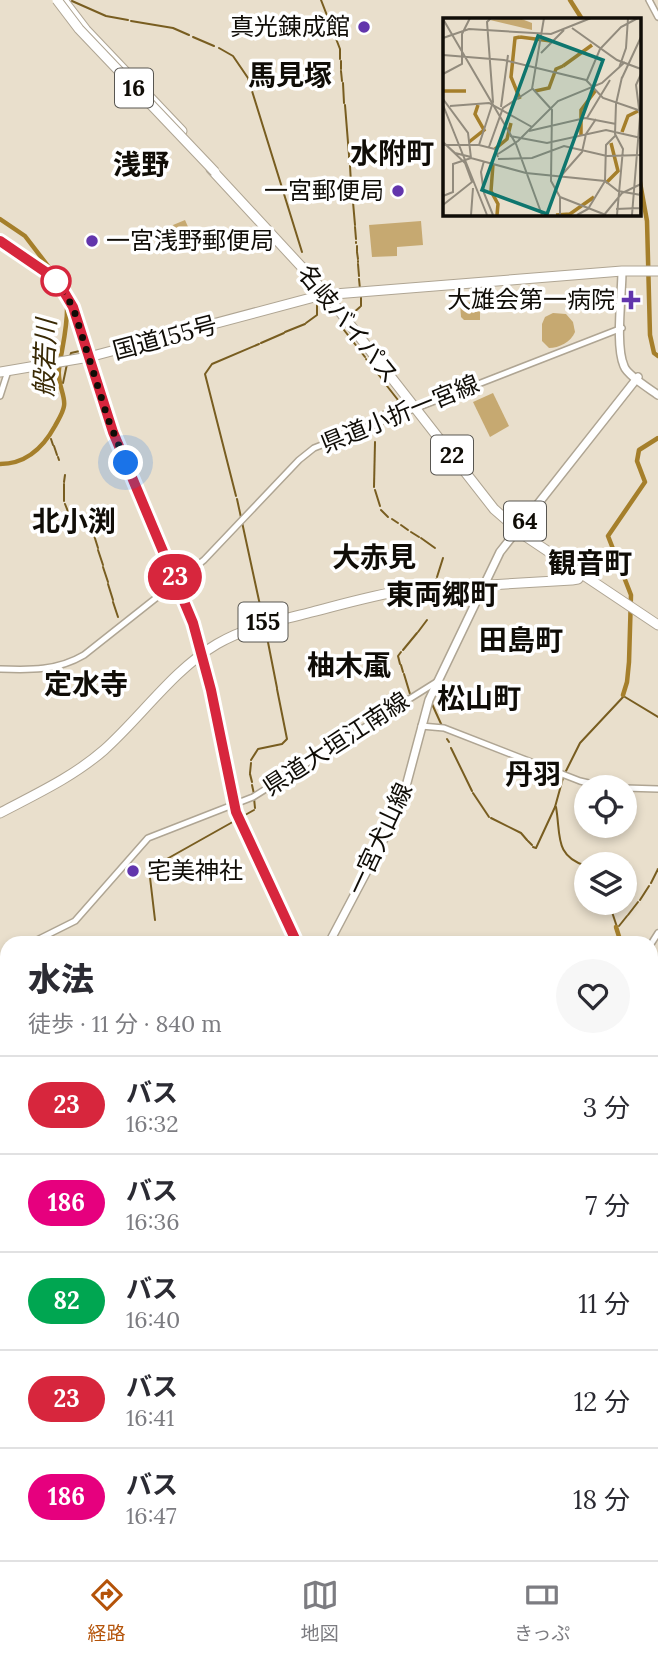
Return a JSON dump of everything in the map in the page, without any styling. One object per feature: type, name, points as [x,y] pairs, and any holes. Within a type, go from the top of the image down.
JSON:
[{"type":"highway","points":[[60,2],[116,65],[133,79]]},
{"type":"highway","name":"名岐バイパス","points":[[60,2],[284,238],[473,479]]},
{"type":"highway","name":"名岐バイパス","points":[[60,2],[99,51],[332,296]]},
{"type":"highway","name":"16","points":[[60,2],[69,18],[103,55],[307,270]]},
{"type":"highway","name":"国道155号","points":[[4,372],[89,357],[332,296],[623,271],[653,271]]},
{"type":"highway","name":"名岐バイパス","points":[[418,410],[440,445],[515,527],[656,623]]},
{"type":"highway","name":"22","points":[[473,479],[480,494],[503,521],[515,527]]},
{"type":"highway","name":"155","points":[[0,812],[88,760],[202,653],[222,638],[252,625],[375,593],[412,587],[572,580],[581,573]]},
{"type":"main road","points":[[649,0],[658,17]]},
{"type":"main road","points":[[0,241],[41,268],[61,287],[73,307],[113,432],[193,623],[217,715],[233,805],[294,936]]},
{"type":"main road","points":[[623,271],[623,365],[658,394]]},
{"type":"main road","name":"県道小折一宮線","points":[[0,669],[44,669],[79,658],[204,560],[312,449],[418,410],[621,328]]},
{"type":"main road","points":[[0,396],[4,372]]},
{"type":"main road","name":"一宮犬山線","points":[[333,936],[387,833],[400,803],[429,700],[500,552],[515,527],[638,378]]},
{"type":"main road","name":"県道大垣江南線","points":[[45,936],[75,921],[148,838],[253,797],[438,681]]},
{"type":"main road","name":"県道大垣江南線","points":[[421,726],[444,728],[574,778]]},
{"type":"main road","points":[[637,788],[658,789]]},
{"type":"shaded area","points":[[185,220],[189,229],[200,227],[205,239],[193,246],[189,241],[183,244],[173,225]]},
{"type":"shaded area","points":[[421,221],[423,245],[397,247],[397,256],[372,257],[369,225]]},
{"type":"shaded area","points":[[480,302],[480,320],[464,320],[461,317],[460,303]]},
{"type":"shaded area","points":[[553,313],[566,314],[573,322],[575,332],[564,344],[549,348],[542,341],[542,324],[545,317]]},
{"type":"shaded area","points":[[493,393],[509,426],[490,437],[473,402]]},
{"type":"waterway","points":[[321,0],[340,49],[340,59]]},
{"type":"waterway","points":[[570,0],[581,18]]},
{"type":"waterway","points":[[72,1],[106,16],[128,20]]},
{"type":"waterway","points":[[131,21],[173,28],[189,35]]},
{"type":"waterway","points":[[193,37],[214,46]]},
{"type":"waterway","points":[[219,48],[233,56],[248,78],[302,252]]},
{"type":"waterway","points":[[341,61],[341,69]]},
{"type":"waterway","points":[[341,71],[342,81]]},
{"type":"waterway","points":[[343,83],[344,103]]},
{"type":"waterway","points":[[345,105],[349,155]]},
{"type":"waterway","points":[[349,156],[349,163]]},
{"type":"waterway","points":[[350,166],[352,200]]},
{"type":"waterway","points":[[640,182],[647,221],[650,335],[654,353],[658,356]]},
{"type":"waterway","points":[[353,202],[355,225]]},
{"type":"waterway","name":"般若川","points":[[0,219],[25,236],[64,287]]},
{"type":"waterway","points":[[355,227],[356,239]]},
{"type":"waterway","points":[[357,246],[357,251]]},
{"type":"waterway","points":[[357,252],[358,259]]},
{"type":"waterway","points":[[358,264],[359,276]]},
{"type":"waterway","points":[[359,279],[360,289]]},
{"type":"waterway","points":[[311,282],[314,294]]},
{"type":"waterway","points":[[361,297],[361,306]]},
{"type":"waterway","points":[[306,323],[317,315],[317,302]]},
{"type":"waterway","name":"般若川","points":[[0,464],[26,458],[39,448],[63,411],[59,369],[67,304]]},
{"type":"waterway","points":[[352,314],[360,307]]},
{"type":"waterway","points":[[342,321],[340,324],[343,328]]},
{"type":"waterway","points":[[285,332],[305,324]]},
{"type":"waterway","points":[[344,330],[365,357]]},
{"type":"waterway","points":[[261,343],[284,333]]},
{"type":"waterway","points":[[236,496],[205,374],[212,364],[259,344]]},
{"type":"waterway","points":[[70,356],[71,353],[84,350]]},
{"type":"waterway","points":[[366,359],[386,384]]},
{"type":"waterway","points":[[63,383],[67,364]]},
{"type":"waterway","points":[[387,386],[398,400],[395,405]]},
{"type":"waterway","points":[[379,420],[379,414],[394,406]]},
{"type":"waterway","points":[[623,695],[629,662],[631,595],[608,536],[645,482],[637,461],[639,450],[658,438]]},
{"type":"waterway","points":[[51,439],[53,445]]},
{"type":"waterway","points":[[374,487],[375,442]]},
{"type":"waterway","points":[[54,446],[57,455]]},
{"type":"waterway","points":[[64,482],[65,475]]},
{"type":"waterway","points":[[64,484],[64,501]]},
{"type":"waterway","points":[[375,490],[380,506]]},
{"type":"waterway","points":[[237,499],[263,619]]},
{"type":"waterway","points":[[65,504],[74,518]]},
{"type":"waterway","points":[[381,510],[388,517]]},
{"type":"waterway","points":[[76,519],[92,531]]},
{"type":"waterway","points":[[392,519],[398,523]]},
{"type":"waterway","points":[[401,525],[408,530]]},
{"type":"waterway","points":[[93,532],[98,548]]},
{"type":"waterway","points":[[411,532],[419,537]]},
{"type":"waterway","points":[[421,538],[435,548]]},
{"type":"waterway","points":[[98,550],[103,565]]},
{"type":"waterway","points":[[437,577],[443,558]]},
{"type":"waterway","points":[[103,567],[108,582]]},
{"type":"waterway","points":[[435,583],[436,579]]},
{"type":"waterway","points":[[108,584],[113,600]]},
{"type":"waterway","points":[[113,602],[118,617]]},
{"type":"waterway","points":[[418,632],[427,620]]},
{"type":"waterway","points":[[265,627],[277,688]]},
{"type":"waterway","points":[[403,650],[417,633]]},
{"type":"waterway","points":[[400,664],[398,656],[401,652]]},
{"type":"waterway","points":[[401,665],[403,672]]},
{"type":"waterway","points":[[404,674],[410,694]]},
{"type":"waterway","points":[[251,760],[258,749],[282,744],[287,739],[277,689]]},
{"type":"waterway","points":[[565,773],[580,743],[624,696]]},
{"type":"waterway","points":[[625,697],[658,717]]},
{"type":"waterway","points":[[432,704],[442,726]]},
{"type":"waterway","points":[[451,748],[472,791]]},
{"type":"waterway","points":[[250,773],[251,763]]},
{"type":"waterway","points":[[250,774],[252,782]]},
{"type":"waterway","points":[[533,847],[536,848],[555,807],[563,778]]},
{"type":"waterway","points":[[252,785],[254,794]]},
{"type":"waterway","points":[[473,793],[489,817]]},
{"type":"waterway","points":[[254,798],[255,808]]},
{"type":"waterway","points":[[556,807],[561,843],[574,860]]},
{"type":"waterway","points":[[155,920],[149,869],[254,810]]},
{"type":"waterway","points":[[491,818],[521,833],[527,840]]},
{"type":"waterway","points":[[528,841],[532,845]]},
{"type":"waterway","points":[[651,883],[658,869]]},
{"type":"waterway","points":[[640,900],[649,886]]},
{"type":"waterway","points":[[613,915],[617,927]]},
{"type":"waterway","points":[[619,926],[627,916]]},
{"type":"waterway","points":[[616,927],[619,936]]},
{"type":"bus line","name":"23","points":[[0,241],[55,280],[73,307],[105,411],[193,623],[218,720],[233,805],[294,936]]},
{"type":"place","name":"真光錬成館","points":[[364,27]]},
{"type":"place","name":"一宮郵便局","points":[[398,191]]},
{"type":"place","name":"一宮浅野郵便局","points":[[92,241]]},
{"type":"place","name":"大雄会第一病院","points":[[631,300]]},
{"type":"place","name":"宅美神社","points":[[133,871]]},
{"type":"district","name":"馬見塚","points":[[290,75]]},
{"type":"district","name":"水附町","points":[[392,153]]},
{"type":"district","name":"浅野","points":[[141,164]]},
{"type":"district","name":"北小渕","points":[[74,521]]},
{"type":"district","name":"大赤見","points":[[374,557]]},
{"type":"district","name":"観音町","points":[[590,563]]},
{"type":"district","name":"東両郷町","points":[[442,594]]},
{"type":"district","name":"田島町","points":[[521,640]]},
{"type":"district","name":"柚木颪","points":[[349,665]]},
{"type":"district","name":"定水寺","points":[[86,684]]},
{"type":"district","name":"松山町","points":[[479,698]]},
{"type":"district","name":"丹羽","points":[[533,774]]},
{"type":"route","points":[[56,281],[73,307],[108,419],[126,463]]}]
